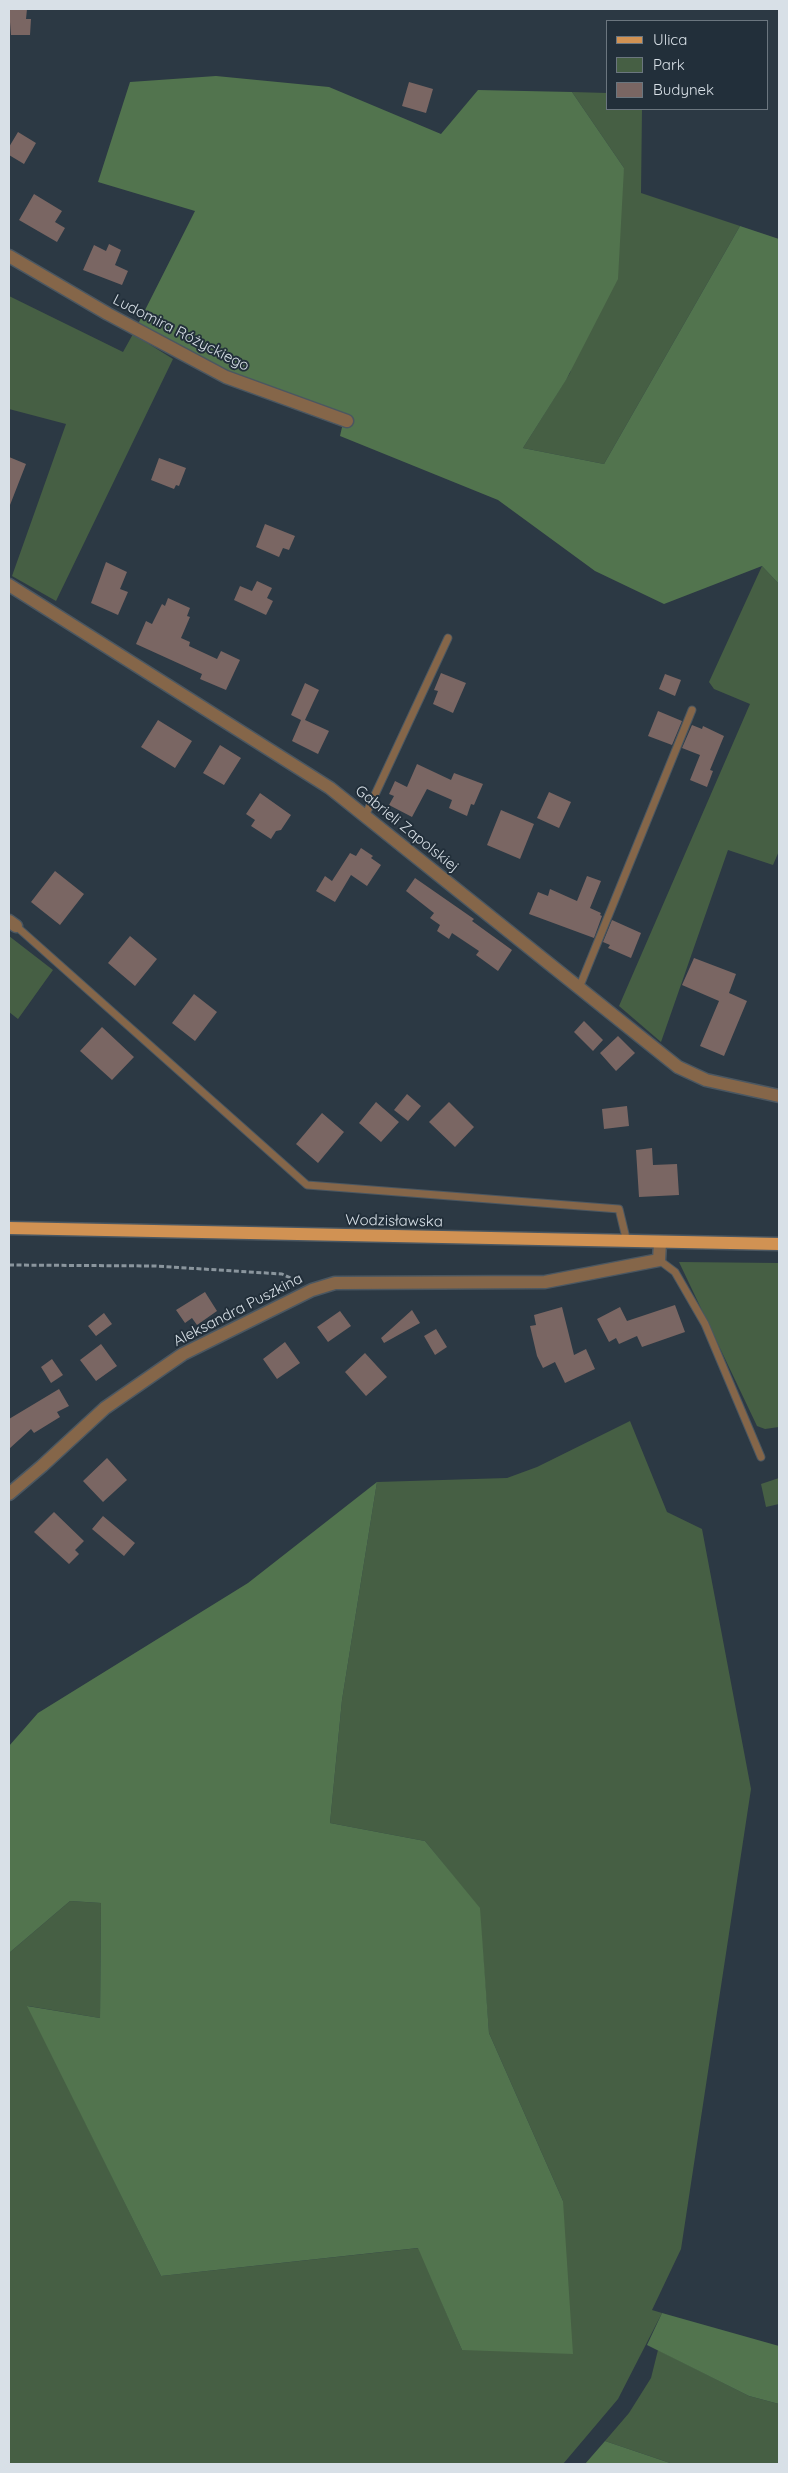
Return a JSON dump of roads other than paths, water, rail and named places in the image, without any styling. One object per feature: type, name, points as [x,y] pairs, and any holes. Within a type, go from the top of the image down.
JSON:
[{"type":"main road","name":"Wodzisławska","points":[[9,1228],[779,1244]]},
{"type":"street","name":"Ludomira Różyckiego","points":[[9,256],[108,314],[226,377],[347,421]]},
{"type":"street","name":"Gabrieli Zapolskiej","points":[[9,585],[330,788],[678,1066],[706,1080],[779,1096]]},
{"type":"street","points":[[659,1260],[660,1243]]},
{"type":"street","name":"Aleksandra Puszkina","points":[[9,1494],[105,1408],[183,1354],[312,1290],[334,1284],[545,1282],[659,1260]]},
{"type":"lane","points":[[365,816],[448,638]]},
{"type":"lane","points":[[579,988],[692,710]]},
{"type":"lane","points":[[12,923],[307,1185],[618,1209],[627,1242]]},
{"type":"lane","points":[[659,1260],[674,1272],[705,1324],[761,1458]]}]
